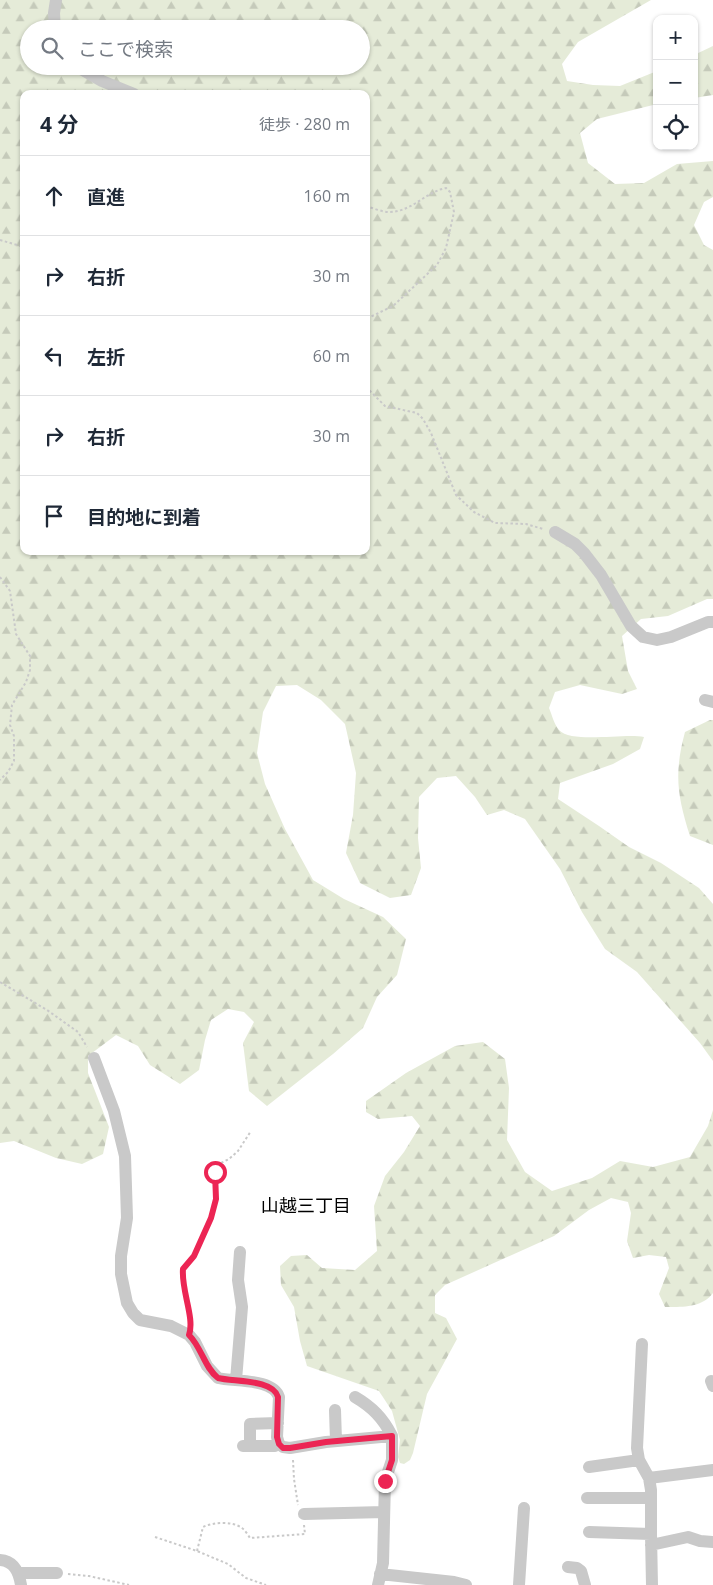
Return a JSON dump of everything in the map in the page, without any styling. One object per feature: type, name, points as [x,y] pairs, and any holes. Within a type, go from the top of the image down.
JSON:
[{"type":"street","points":[[54,20],[56,0]]},
{"type":"street","points":[[92,75],[124,90]]},
{"type":"street","points":[[554,532],[575,544],[584,553],[601,575],[631,626],[644,637],[657,640],[671,637],[708,622],[713,622]]},
{"type":"street","points":[[94,1058],[114,1111],[124,1156],[127,1218],[121,1256],[121,1274],[127,1303],[133,1313],[140,1320],[170,1326],[189,1335],[195,1342],[207,1366],[218,1378],[273,1387],[278,1397],[277,1437],[279,1444],[283,1448],[392,1436]]},
{"type":"street","points":[[236,1380],[242,1307],[238,1280],[240,1252]]},
{"type":"street","points":[[642,1344],[637,1448],[639,1460],[649,1478],[651,1490],[652,1585]]},
{"type":"street","points":[[355,1397],[369,1406],[386,1423],[392,1436],[392,1460],[385,1481],[383,1564],[379,1580],[454,1582],[466,1585]]},
{"type":"street","points":[[335,1410],[336,1441]]},
{"type":"street","points":[[278,1423],[250,1424],[247,1446],[275,1446],[279,1444]]},
{"type":"street","points":[[589,1468],[639,1460]]},
{"type":"street","points":[[649,1478],[713,1470]]},
{"type":"street","points":[[587,1498],[650,1498]]},
{"type":"street","points":[[519,1585],[524,1508]]},
{"type":"street","points":[[304,1514],[384,1512]]},
{"type":"street","points":[[589,1532],[651,1539],[688,1537],[700,1541],[713,1542]]},
{"type":"street","points":[[0,1560],[11,1564],[20,1579],[58,1572]]},
{"type":"street","points":[[568,1567],[582,1570],[585,1585]]},
{"type":"path","points":[[370,207],[387,212],[406,209],[438,189],[446,188],[450,192],[454,212],[446,248],[437,265],[393,306],[370,317]]},
{"type":"path","points":[[0,240],[20,246]]},
{"type":"path","points":[[370,391],[385,406],[417,413],[423,419],[431,433],[456,496],[474,512],[495,523],[526,524],[554,532]]},
{"type":"path","points":[[0,577],[10,591],[16,634],[30,656],[30,670],[26,682],[12,705],[10,725],[14,736],[14,761],[8,772],[0,780]]},
{"type":"path","points":[[0,982],[47,1010],[78,1032],[94,1058]]},
{"type":"path","points":[[189,1335],[191,1325],[184,1290],[183,1269],[194,1256],[211,1218],[216,1199],[215,1172],[217,1165],[229,1160],[238,1151],[251,1131]]},
{"type":"path","points":[[197,1551],[203,1527],[209,1524],[235,1525],[242,1528],[250,1538],[305,1534],[304,1514],[297,1504],[294,1479],[293,1456],[295,1448]]},
{"type":"path","points":[[155,1537],[228,1564],[246,1578],[266,1585]]},
{"type":"path","points":[[58,1572],[89,1576],[129,1585]]},
{"type":"green space","points":[[0,0],[651,0],[578,42],[562,64],[567,81],[593,85],[620,86],[653,73],[653,105],[597,119],[580,133],[588,163],[615,184],[644,183],[677,164],[713,161],[713,197],[704,202],[694,225],[704,245],[713,250],[713,599],[707,599],[668,616],[641,619],[622,636],[628,671],[637,689],[622,694],[580,685],[555,692],[549,708],[557,728],[566,734],[586,737],[644,737],[640,749],[613,764],[560,783],[558,799],[629,847],[661,863],[699,888],[713,904],[713,1061],[700,1043],[637,972],[605,949],[582,912],[560,869],[525,819],[504,810],[487,815],[475,797],[456,776],[437,778],[419,797],[418,838],[421,868],[411,895],[390,898],[360,883],[346,853],[353,815],[356,773],[345,724],[321,700],[297,685],[276,686],[263,712],[257,753],[265,784],[285,829],[313,880],[344,899],[383,917],[406,939],[397,975],[377,997],[363,1028],[267,1106],[249,1091],[243,1043],[254,1022],[244,1012],[228,1009],[211,1020],[199,1070],[180,1084],[150,1065],[138,1046],[116,1035],[88,1056],[88,1073],[109,1127],[103,1154],[82,1164],[56,1158],[14,1141],[0,1143]]},
{"type":"green space","points":[[713,46],[713,95],[698,97],[698,53]]},
{"type":"green space","points":[[713,720],[713,845],[690,836],[682,808],[678,772],[685,732]]},
{"type":"green space","points":[[483,1042],[505,1059],[509,1088],[507,1140],[525,1172],[552,1191],[592,1178],[620,1161],[653,1167],[690,1157],[708,1126],[713,1110],[713,1293],[703,1302],[697,1304],[685,1307],[665,1307],[659,1294],[669,1268],[666,1257],[649,1255],[633,1258],[627,1241],[631,1213],[628,1202],[611,1198],[589,1210],[554,1236],[445,1285],[435,1295],[435,1313],[446,1318],[457,1339],[427,1394],[413,1453],[410,1460],[404,1464],[400,1463],[398,1457],[400,1440],[392,1411],[379,1391],[307,1366],[294,1307],[281,1285],[280,1266],[291,1256],[307,1255],[322,1268],[355,1270],[377,1251],[374,1206],[385,1176],[404,1152],[420,1126],[412,1116],[378,1119],[366,1112],[366,1101],[406,1073],[455,1046]]},
{"type":"district","name":"山越三丁目","points":[[306,1205]]},
{"type":"route","points":[[215,1172],[216,1199],[211,1218],[194,1256],[183,1269],[182,1277],[191,1325],[189,1335],[201,1352],[207,1366],[218,1378],[273,1387],[278,1397],[277,1437],[279,1444],[283,1448],[392,1436],[392,1460],[385,1481]]}]
